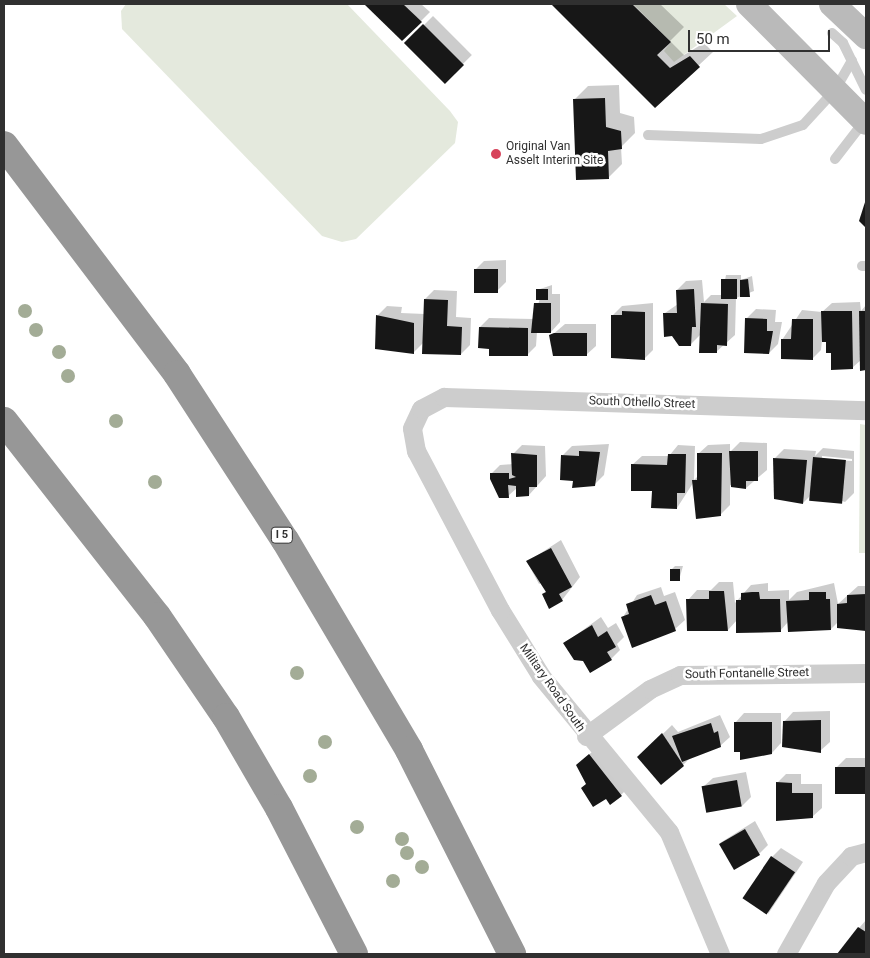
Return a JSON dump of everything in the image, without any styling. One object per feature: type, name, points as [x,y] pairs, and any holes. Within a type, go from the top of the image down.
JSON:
[{"type":"highway","name":"I 5","points":[[4,146],[177,374],[285,540],[409,750],[512,954]]},
{"type":"highway","points":[[4,421],[63,493],[157,616],[226,717],[279,808],[354,954]]},
{"type":"main road","points":[[749,4],[866,121]]},
{"type":"main road","points":[[832,4],[866,36]]},
{"type":"street","name":"South Othello Street","points":[[421,409],[444,397],[866,410]]},
{"type":"street","name":"Military Road South","points":[[421,409],[412,428],[416,451],[500,610],[586,736],[669,832],[720,954]]},
{"type":"street","name":"South Fontanelle Street","points":[[586,736],[650,689],[680,675],[866,673]]},
{"type":"street","points":[[786,954],[826,882],[851,856],[865,852]]},
{"type":"lane","points":[[832,33],[852,61],[866,90]]},
{"type":"lane","points":[[648,135],[761,139],[804,124],[835,90],[852,61]]},
{"type":"lane","points":[[835,159],[866,121]]},
{"type":"shaded area","points":[[126,4],[347,4],[450,111],[458,122],[455,143],[356,239],[342,242],[322,236],[122,29],[121,11]]},
{"type":"shaded area","points":[[633,4],[724,4],[737,16],[674,62],[664,51],[671,42]]},
{"type":"shaded area","points":[[860,424],[866,425],[866,553],[859,553]]},
{"type":"building","points":[[364,4],[403,4],[422,22],[402,41]]},
{"type":"building","points":[[551,4],[632,4],[671,42],[657,55],[670,68],[690,56],[700,67],[655,108]]},
{"type":"building","points":[[423,24],[464,65],[445,84],[404,43]]},
{"type":"building","points":[[605,98],[606,127],[621,131],[622,149],[608,151],[609,179],[576,180],[573,99]]},
{"type":"building","points":[[866,199],[866,228],[859,221]]},
{"type":"building","points":[[474,269],[498,269],[498,293],[474,293]]},
{"type":"building","points":[[721,279],[737,279],[737,299],[721,299]]},
{"type":"building","points":[[748,279],[750,297],[740,297],[740,280]]},
{"type":"building","points":[[536,289],[548,289],[548,300],[536,300]]},
{"type":"building","points":[[694,289],[696,327],[692,327],[691,346],[679,346],[672,336],[664,337],[663,313],[677,313],[676,290]]},
{"type":"building","points":[[424,299],[448,300],[447,326],[462,327],[461,355],[422,354]]},
{"type":"building","points":[[534,303],[551,303],[551,333],[531,333]]},
{"type":"building","points":[[701,303],[728,304],[727,346],[717,345],[717,353],[699,353]]},
{"type":"building","points":[[622,311],[645,312],[645,360],[611,358],[611,315],[622,315]]},
{"type":"building","points":[[821,311],[852,311],[853,369],[831,370],[831,353],[826,353],[826,342],[822,342]]},
{"type":"building","points":[[859,311],[866,311],[866,370],[860,371]]},
{"type":"building","points":[[376,315],[414,323],[414,354],[375,349]]},
{"type":"building","points":[[745,318],[767,319],[767,331],[773,331],[769,354],[744,353]]},
{"type":"building","points":[[792,319],[813,319],[813,360],[781,359],[781,339],[791,339]]},
{"type":"building","points":[[479,327],[528,328],[528,356],[489,356],[489,349],[478,348]]},
{"type":"building","points":[[554,333],[587,333],[587,356],[553,356],[549,335]]},
{"type":"building","points":[[579,451],[600,452],[595,486],[572,488],[573,481],[560,480],[561,455],[579,456]]},
{"type":"building","points":[[729,451],[758,451],[758,481],[746,481],[746,489],[731,487]]},
{"type":"building","points":[[511,453],[537,455],[537,487],[529,487],[529,496],[516,497],[516,486],[508,485],[509,498],[499,498],[490,479],[490,473],[509,473],[509,479],[516,477],[512,475]]},
{"type":"building","points":[[697,453],[722,453],[721,516],[696,519],[692,480],[697,480]]},
{"type":"building","points":[[668,454],[686,454],[685,493],[677,493],[677,509],[651,508],[652,491],[631,491],[631,464],[667,465]]},
{"type":"building","points":[[813,457],[846,460],[842,504],[809,501]]},
{"type":"building","points":[[773,458],[807,460],[803,504],[774,499]]},
{"type":"building","points":[[551,548],[572,587],[559,594],[563,601],[549,609],[542,594],[546,592],[526,561]]},
{"type":"building","points":[[670,569],[680,569],[680,581],[670,581]]},
{"type":"building","points":[[709,591],[724,591],[728,631],[687,631],[686,599],[709,599]]},
{"type":"building","points":[[759,592],[760,599],[780,599],[781,632],[736,633],[736,600],[741,600],[741,593]]},
{"type":"building","points":[[809,592],[826,592],[826,599],[830,599],[831,630],[788,632],[786,601],[809,600]]},
{"type":"building","points":[[866,594],[866,631],[837,628],[837,604],[847,603],[847,595]]},
{"type":"building","points":[[651,595],[655,605],[666,601],[676,631],[632,648],[621,617],[629,614],[626,604]]},
{"type":"building","points":[[592,625],[598,637],[607,631],[616,647],[607,652],[612,660],[590,673],[583,661],[574,660],[563,643]]},
{"type":"building","points":[[821,720],[821,753],[782,747],[783,721]]},
{"type":"building","points":[[734,722],[772,722],[772,754],[740,760],[740,752],[734,752]]},
{"type":"building","points":[[711,723],[714,733],[718,731],[721,747],[682,762],[672,736]]},
{"type":"building","points":[[662,733],[684,766],[661,785],[637,757]]},
{"type":"building","points":[[589,754],[622,796],[610,805],[606,799],[593,807],[581,788],[586,784],[576,765]]},
{"type":"building","points":[[835,767],[866,767],[866,794],[835,794]]},
{"type":"building","points":[[737,780],[742,807],[706,813],[702,786]]},
{"type":"building","points":[[776,782],[792,783],[792,793],[813,793],[813,818],[776,821]]},
{"type":"building","points":[[745,829],[760,855],[734,870],[719,844]]},
{"type":"building","points":[[771,856],[795,872],[767,914],[742,898]]},
{"type":"building","points":[[858,927],[866,932],[866,954],[837,954]]},
{"type":"place","name":"Original Van Asselt Interim Site","points":[[496,154]]}]
